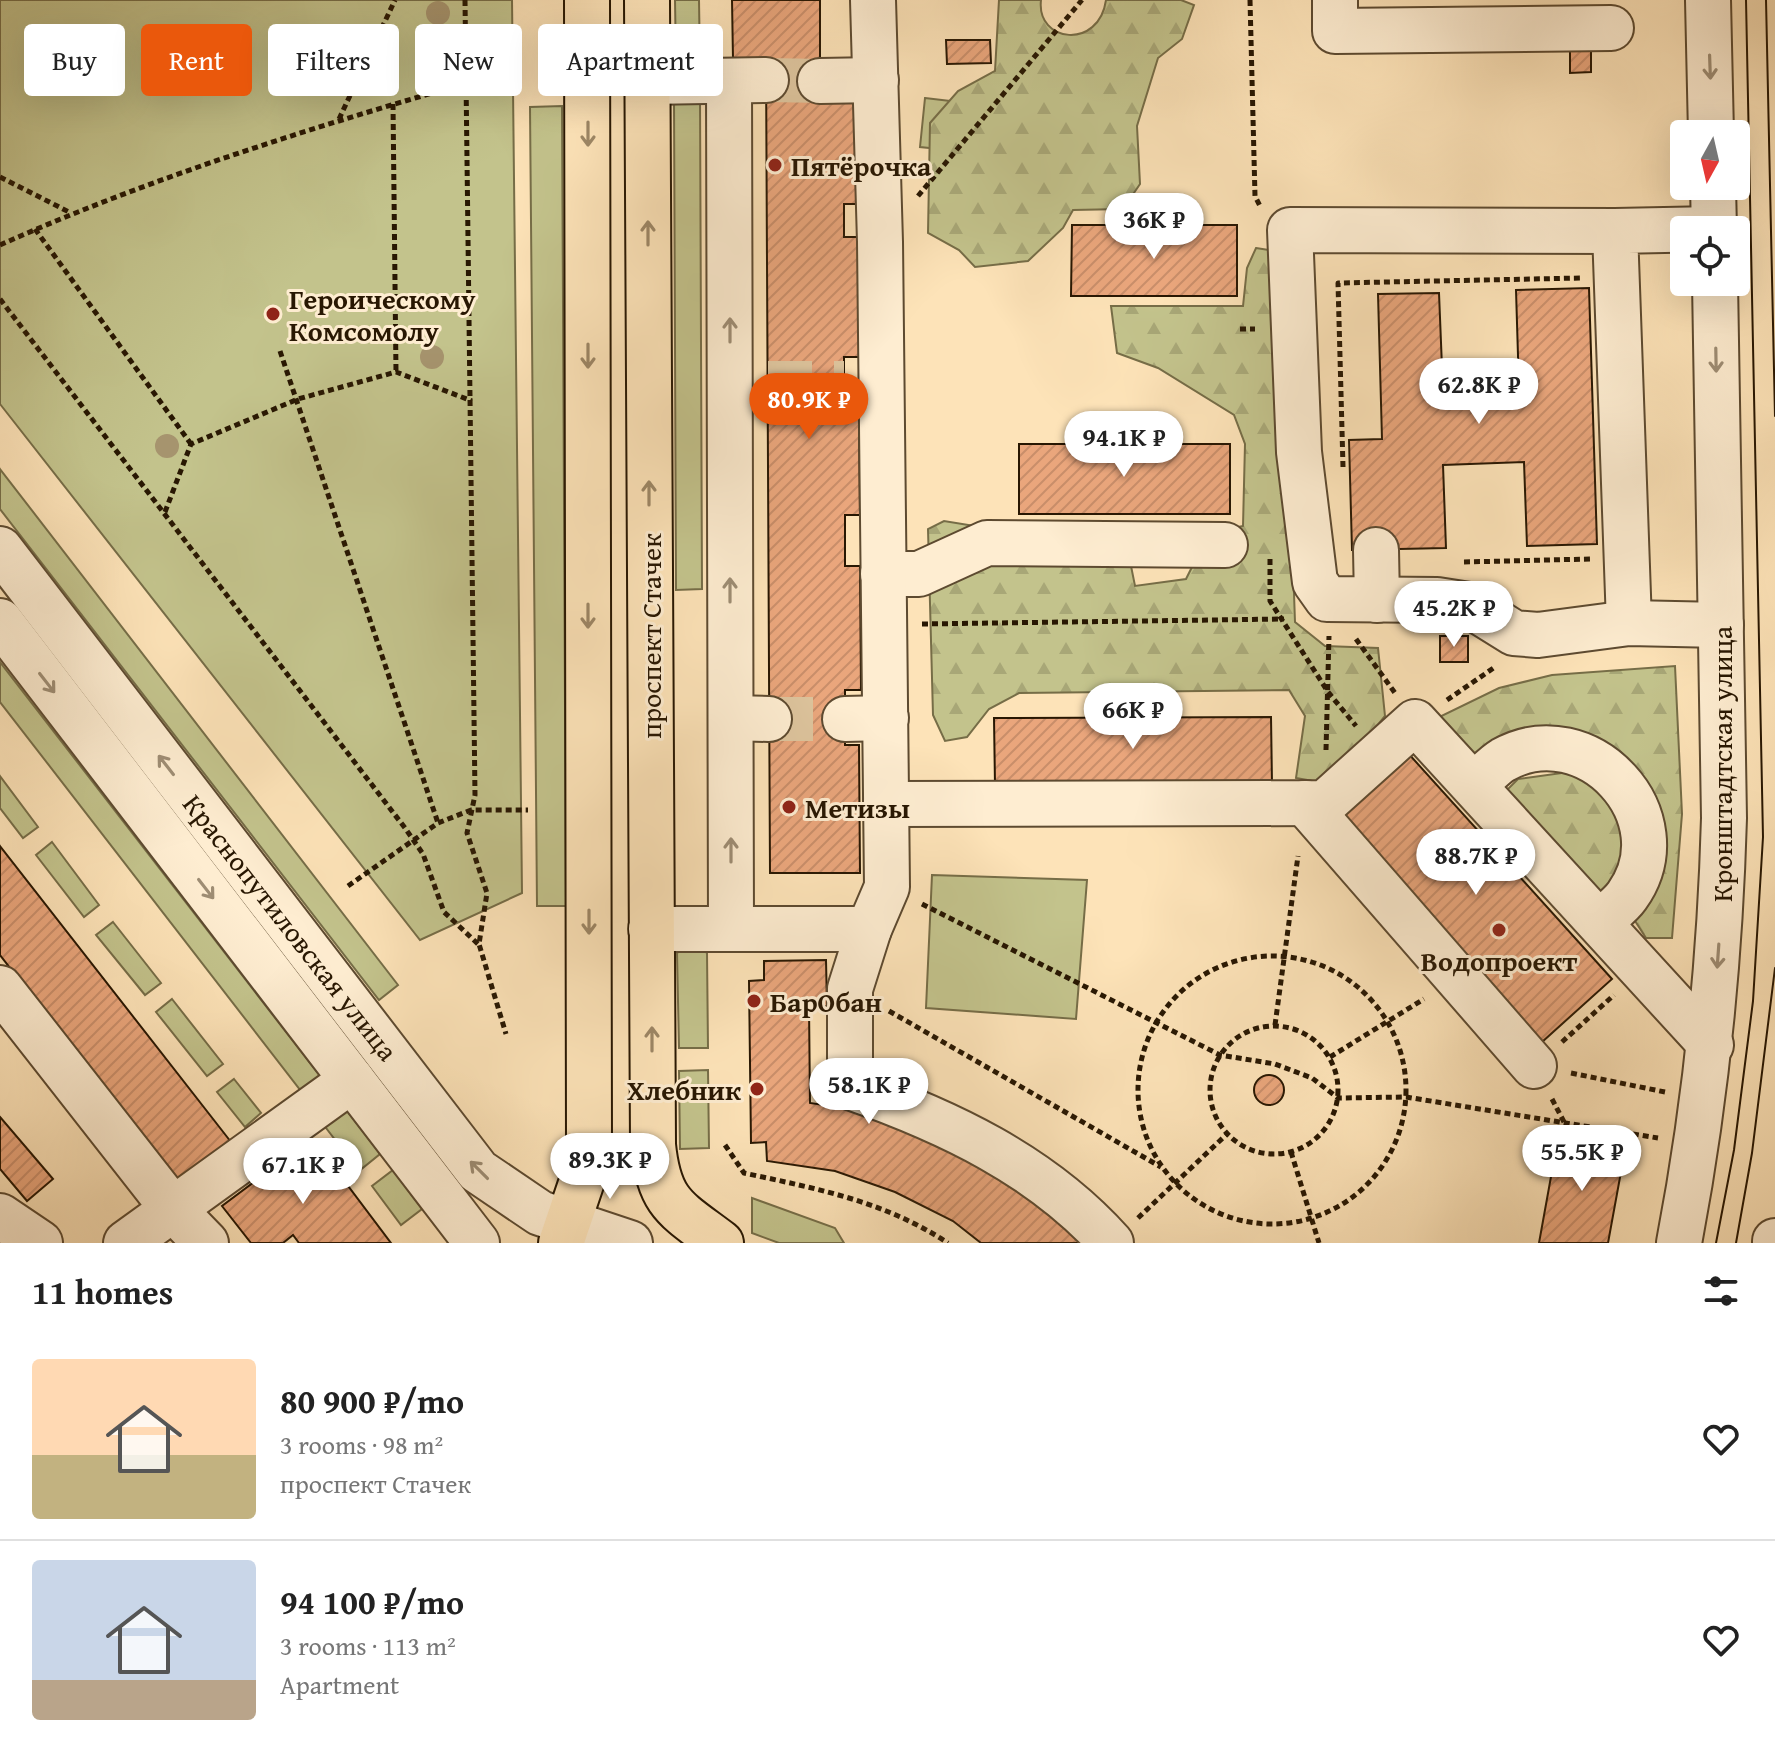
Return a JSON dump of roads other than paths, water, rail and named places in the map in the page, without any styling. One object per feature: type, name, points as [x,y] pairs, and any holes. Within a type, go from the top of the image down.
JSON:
[{"type":"main road","points":[[565,1234],[586,1169],[589,1144],[587,0]]},
{"type":"main road","name":"проспект Стачек","points":[[647,0],[647,24]]},
{"type":"main road","name":"проспект Стачек","points":[[648,96],[653,1145],[656,1180],[673,1206],[721,1243]]},
{"type":"street","points":[[873,0],[880,242],[862,383],[883,574],[884,625],[865,718],[886,804],[887,887],[869,929],[850,989],[850,1087],[953,1127],[999,1152],[1087,1216],[1124,1231]]},
{"type":"street","points":[[1335,0],[1335,31],[1611,28]]},
{"type":"street","points":[[1708,0],[1711,120]]},
{"type":"street","points":[[820,81],[876,80]]},
{"type":"street","points":[[723,81],[748,81],[750,718],[731,928]]},
{"type":"street","points":[[1670,230],[1290,230],[1299,452],[1315,582],[1329,620],[1377,600],[1437,600],[1469,605],[1514,633],[1538,635],[1629,623],[1721,625]]},
{"type":"street","points":[[1615,231],[1629,623]]},
{"type":"street","name":"Кронштадтская улица","points":[[1679,1243],[1711,1045],[1724,818],[1715,296]]},
{"type":"street","points":[[883,574],[919,574],[987,543],[1225,545]]},
{"type":"street","name":"Краснопутиловская улица","points":[[0,549],[478,1171],[565,1234],[630,1243]]},
{"type":"street","points":[[1376,550],[1377,600]]},
{"type":"street","name":"Краснопутиловская улица","points":[[0,621],[477,1243]]},
{"type":"street","points":[[886,804],[1325,803],[1415,722],[1711,1045]]},
{"type":"street","points":[[1475,784],[1503,760],[1537,748],[1574,750],[1606,766],[1631,793],[1643,827],[1642,864],[1627,896],[1600,922]]},
{"type":"street","points":[[1305,803],[1534,1066]]},
{"type":"street","points":[[651,929],[869,929]]},
{"type":"street","points":[[0,988],[173,1209],[206,1243]]},
{"type":"street","points":[[126,1243],[352,1080]]},
{"type":"street","points":[[0,1216],[40,1243]]},
{"type":"tunnel","points":[[766,80],[820,81]]},
{"type":"tunnel","points":[[768,383],[844,383]]},
{"type":"tunnel","points":[[769,719],[845,719]]},
{"type":"tram line","points":[[1716,1243],[1734,1150],[1753,1001],[1763,837],[1746,0]]},
{"type":"tram line","points":[[1766,0],[1775,416]]},
{"type":"tram line","points":[[1736,1243],[1752,1153],[1775,968]]},
{"type":"place","name":"Пятёрочка","points":[[775,165]]},
{"type":"place","name":"Героическому Комсомолу","points":[[273,314]]},
{"type":"place","name":"Метизы","points":[[789,807]]},
{"type":"place","name":"Водопроект","points":[[1499,930]]},
{"type":"place","name":"БарОбан","points":[[754,1001]]},
{"type":"place","name":"Хлебник","points":[[757,1089]]}]
